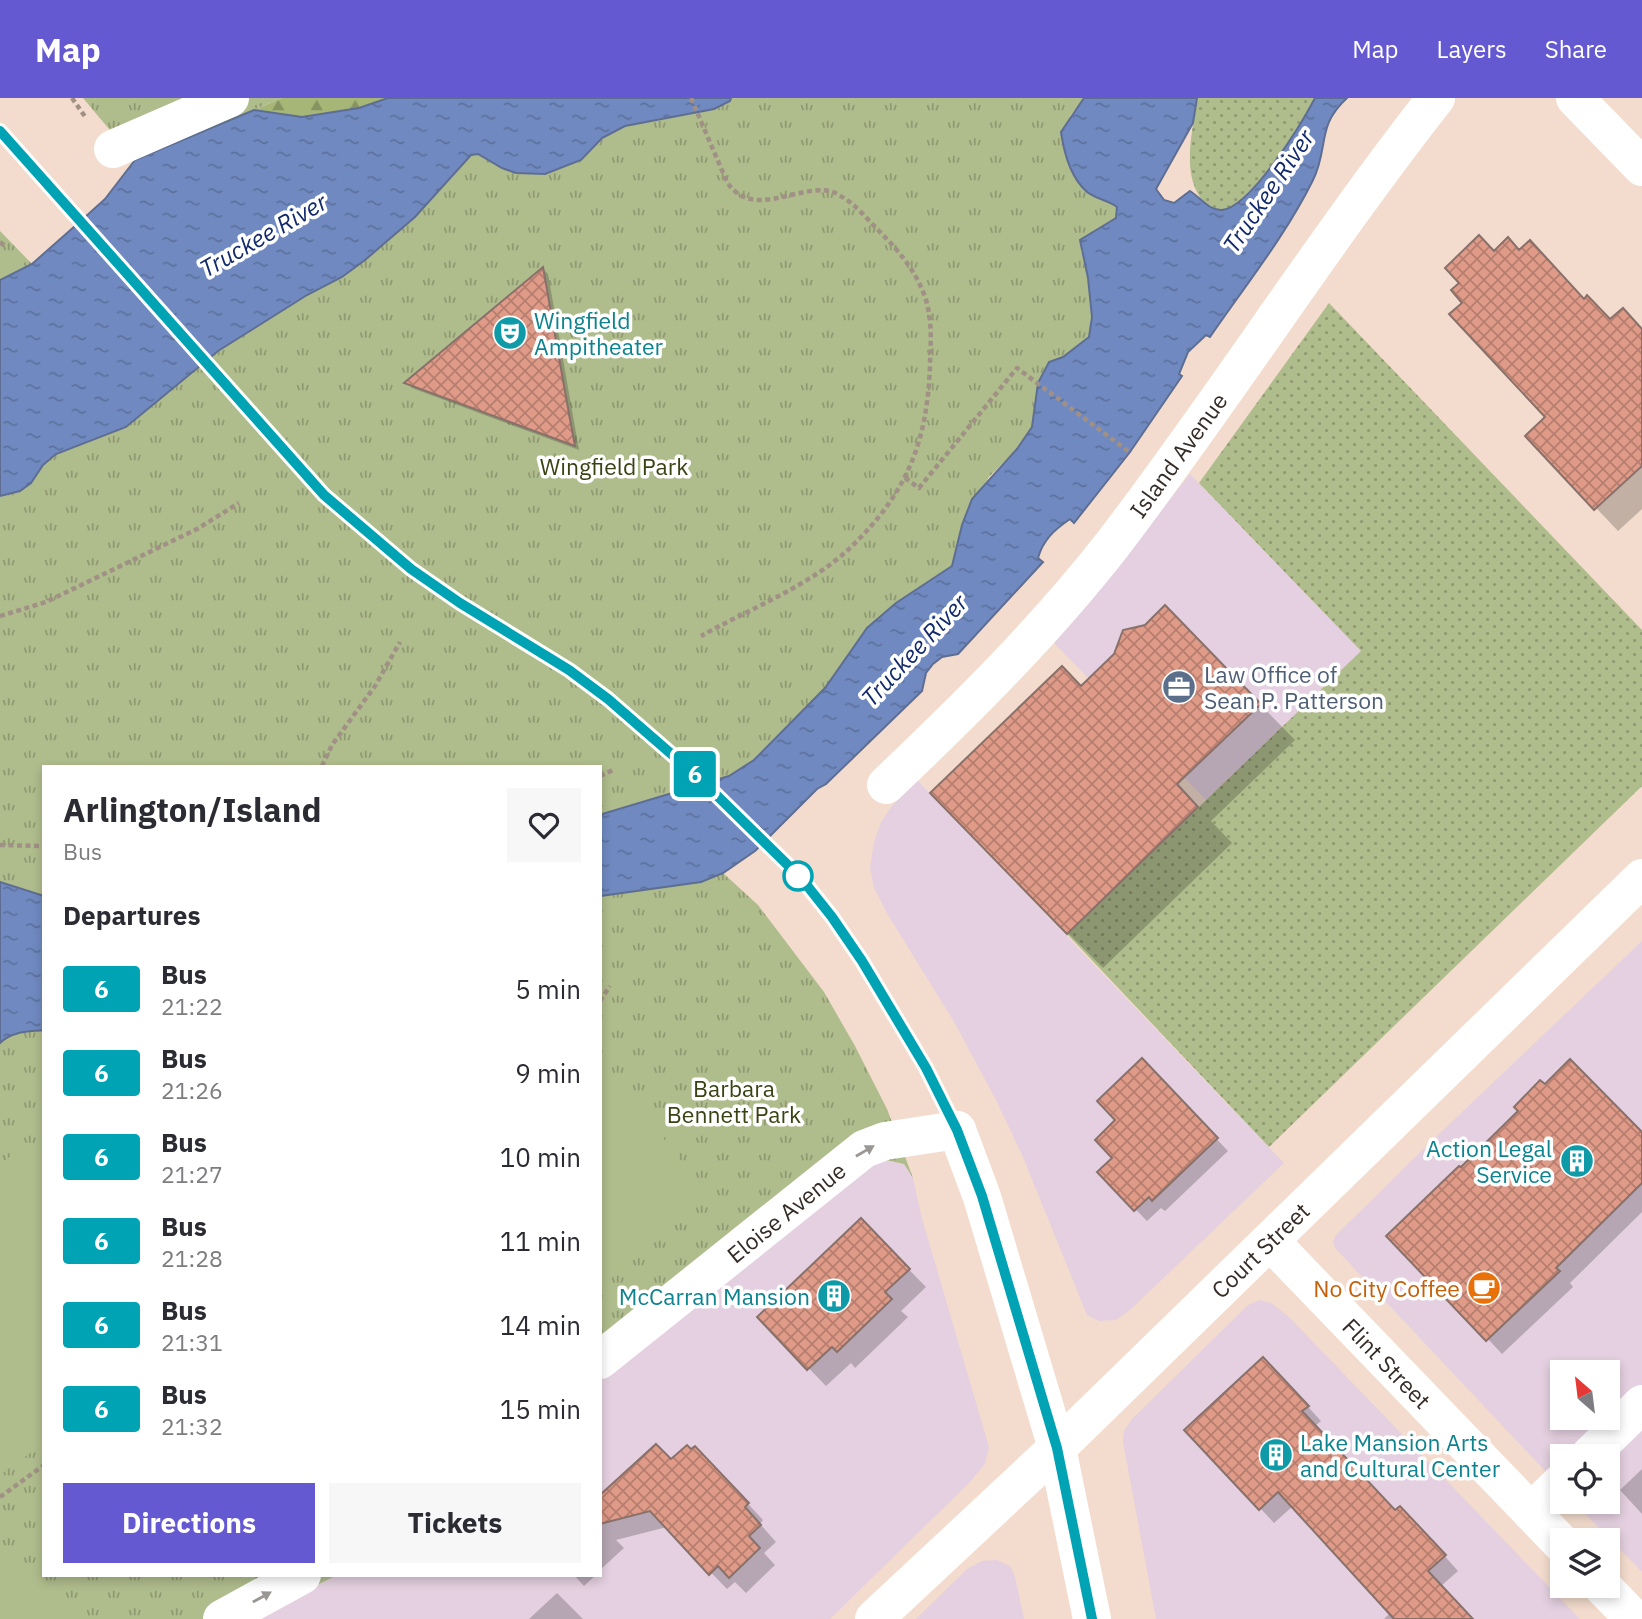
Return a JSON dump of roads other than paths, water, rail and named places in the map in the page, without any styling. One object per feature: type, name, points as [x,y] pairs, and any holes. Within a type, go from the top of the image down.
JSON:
[{"type":"street","points":[[113,149],[230,98]]},
{"type":"street","name":"Island Avenue","points":[[886,785],[1011,662],[1110,547],[1198,430],[1364,191],[1436,98]]},
{"type":"street","points":[[1575,98],[1642,167]]},
{"type":"street","name":"Court Street","points":[[874,1619],[1057,1448],[1642,878]]},
{"type":"street","name":"Eloise Avenue","points":[[602,1358],[864,1149],[886,1141],[957,1130],[982,1196],[1057,1448]]},
{"type":"street","name":"Flint Street","points":[[1270,1241],[1550,1532]]},
{"type":"street","points":[[1601,1444],[1642,1404]]},
{"type":"street","points":[[1057,1448],[1092,1619]]},
{"type":"street","points":[[1531,1512],[1550,1494]]},
{"type":"street","points":[[222,1619],[298,1577]]},
{"type":"street","points":[[1614,1598],[1634,1619]]},
{"type":"water","name":"Truckee River","points":[[388,98],[731,98],[714,109],[625,126],[602,138],[581,160],[545,174],[516,173],[478,154],[471,155],[415,217],[342,277],[307,295],[218,351],[126,427],[56,454],[43,465],[31,483],[20,491],[0,496],[0,280],[32,264],[84,218],[105,199],[135,160],[254,110],[302,117],[359,108]]},
{"type":"water","name":"Truckee River","points":[[1084,98],[1197,98],[1193,123],[1156,189],[1164,200],[1174,203],[1190,191],[1209,206],[1222,210],[1247,195],[1261,180],[1288,144],[1315,98],[1347,98],[1331,118],[1318,168],[1290,221],[1210,337],[1206,335],[1188,352],[1179,374],[1182,376],[1130,452],[1074,523],[1070,519],[1050,536],[1038,558],[1043,562],[958,654],[942,657],[933,664],[926,673],[922,691],[755,851],[723,873],[701,882],[602,896],[602,814],[729,776],[754,760],[825,688],[867,628],[896,603],[952,566],[962,525],[972,499],[1017,449],[1032,427],[1038,383],[1049,362],[1063,357],[1089,337],[1092,317],[1080,240],[1116,218],[1117,207],[1087,192],[1081,186],[1066,156],[1061,132]]},
{"type":"water","points":[[0,882],[42,895],[42,1030],[15,1034],[0,1043]]},
{"type":"place","name":"Wingfield Ampitheater","points":[[510,333]]},
{"type":"place","name":"Law Office of Sean P. Patterson","points":[[1179,687]]},
{"type":"place","name":"Action Legal Service","points":[[1577,1161]]},
{"type":"place","name":"No City Coffee","points":[[1484,1288]]},
{"type":"place","name":"McCarran Mansion","points":[[834,1296]]},
{"type":"place","name":"Lake Mansion Arts and Cultural Center","points":[[1276,1455]]},
{"type":"park label","name":"Wingfield Park","points":[[614,466]]},
{"type":"park label","name":"Barbara Bennett Park","points":[[734,1101]]}]
